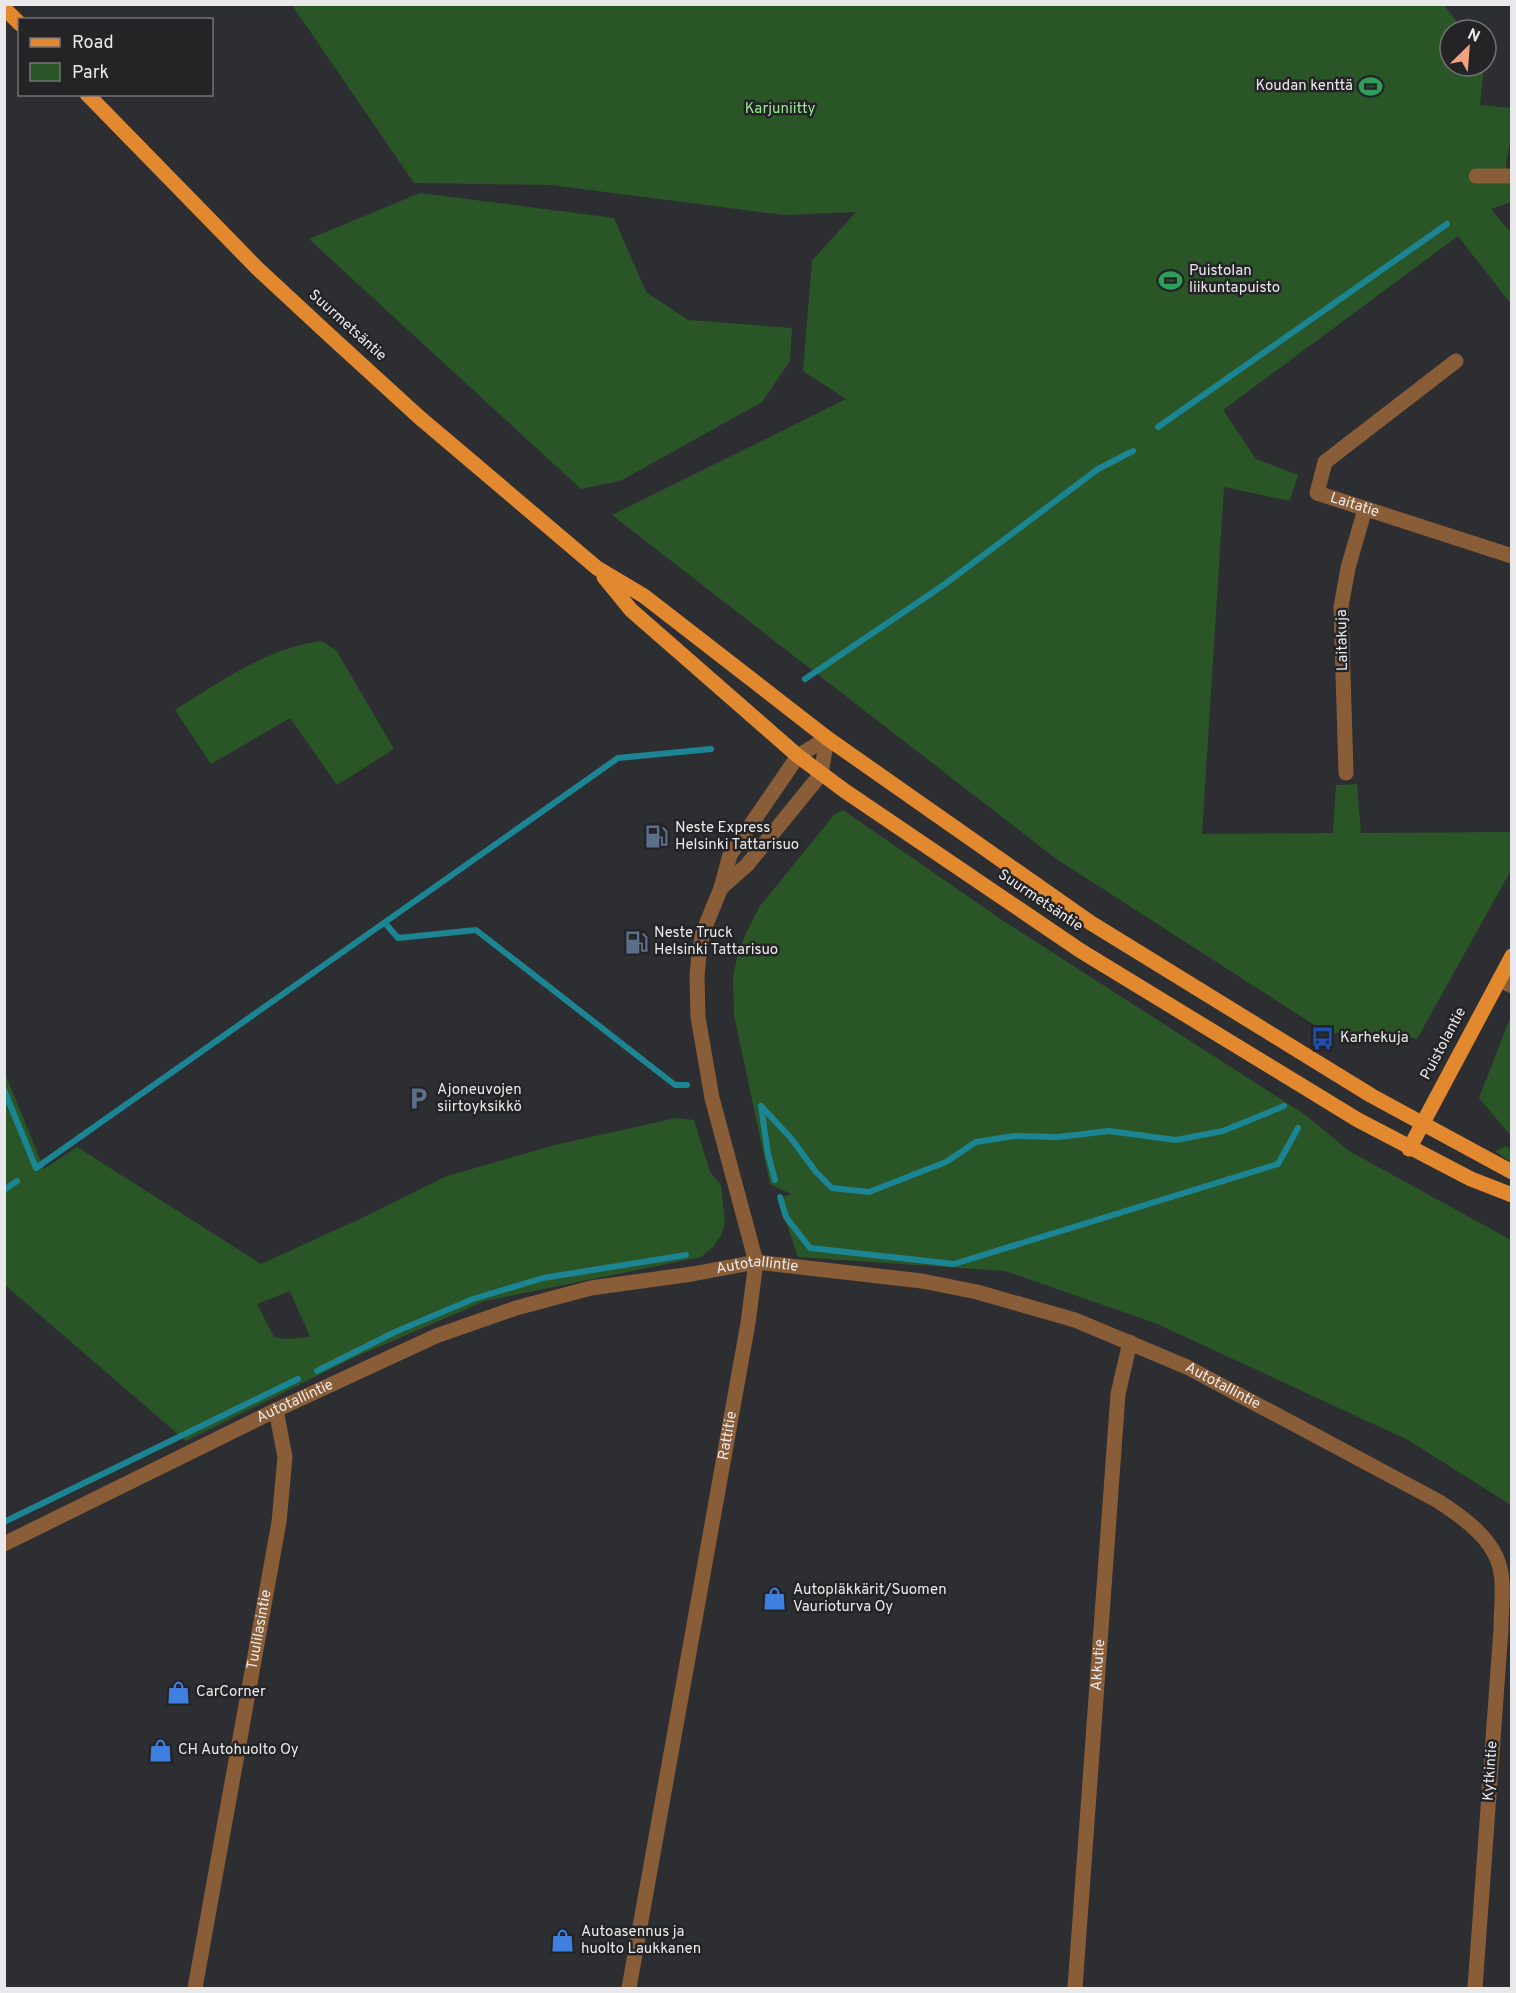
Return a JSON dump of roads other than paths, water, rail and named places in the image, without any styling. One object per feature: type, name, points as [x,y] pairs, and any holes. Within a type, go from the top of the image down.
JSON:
[{"type":"main road","points":[[4,8],[18,22]]},
{"type":"main road","name":"Suurmetsäntie","points":[[89,96],[258,269],[419,417],[597,568],[644,596],[827,738],[1091,923],[1372,1096],[1512,1172]]},
{"type":"main road","name":"Suurmetsäntie","points":[[597,568],[631,610],[821,774],[1081,951],[1358,1120],[1409,1149],[1470,1179],[1512,1195]]},
{"type":"main road","name":"Puistolantie","points":[[1409,1149],[1505,983],[1512,956]]},
{"type":"street","points":[[1476,176],[1512,176]]},
{"type":"street","name":"Laitatie","points":[[1456,361],[1325,462],[1317,493],[1512,556]]},
{"type":"street","name":"Laitakuja","points":[[1346,773],[1341,607],[1348,568],[1365,509]]},
{"type":"street","name":"Rattitie","points":[[629,1989],[748,1323],[756,1262],[712,1098],[698,1017],[699,954],[708,916],[721,888],[730,855],[798,756],[827,738]]},
{"type":"street","name":"Rattitie","points":[[721,888],[747,865],[821,774],[827,738]]},
{"type":"street","name":"Autotallintie","points":[[4,1544],[276,1410],[436,1336],[516,1308],[591,1288],[692,1274],[756,1262],[922,1281],[977,1292],[1076,1320],[1187,1367],[1438,1501],[1461,1515],[1478,1532],[1495,1555]]},
{"type":"street","name":"Akkutie","points":[[1075,1989],[1118,1394],[1130,1342]]},
{"type":"street","name":"Tuulilasintie","points":[[195,1989],[279,1522],[285,1457],[276,1410]]},
{"type":"street","name":"Kytkintie","points":[[1475,1989],[1501,1629],[1502,1573],[1495,1555]]},
{"type":"waterway","points":[[1158,427],[1447,224]]},
{"type":"waterway","points":[[805,679],[945,584],[1098,469],[1133,451]]},
{"type":"waterway","points":[[4,1090],[36,1168],[618,758],[711,749]]},
{"type":"waterway","points":[[385,923],[398,938],[476,930],[675,1085],[687,1085]]},
{"type":"waterway","points":[[761,1106],[832,1188],[869,1192],[946,1162],[976,1142],[1014,1136],[1058,1137],[1109,1131],[1176,1140],[1223,1131],[1284,1106]]},
{"type":"waterway","points":[[761,1106],[768,1154],[775,1180]]},
{"type":"waterway","points":[[780,1197],[786,1217],[810,1248],[954,1264],[1278,1164],[1298,1128]]},
{"type":"waterway","points":[[4,1190],[17,1181]]},
{"type":"waterway","points":[[317,1371],[395,1332],[473,1299],[543,1278],[686,1255]]},
{"type":"waterway","points":[[4,1522],[298,1379]]},
{"type":"place","name":"Koudan kenttä","points":[[1371,86]]},
{"type":"place","name":"Puistolan liikuntapuisto","points":[[1171,280]]},
{"type":"place","name":"Neste Express Helsinki Tattarisuo","points":[[657,837]]},
{"type":"place","name":"Neste Truck Helsinki Tattarisuo","points":[[636,942]]},
{"type":"place","name":"Karhekuja","points":[[1322,1038]]},
{"type":"place","name":"Ajoneuvojen siirtoyksikkö","points":[[419,1099]]},
{"type":"place","name":"Autopläkkärit/Suomen Vaurioturva Oy","points":[[775,1599]]},
{"type":"place","name":"CarCorner","points":[[178,1692]]},
{"type":"place","name":"CH Autohuolto Oy","points":[[160,1750]]},
{"type":"place","name":"Autoasennus ja huolto Laukkanen","points":[[563,1941]]},
{"type":"park label","name":"Karjuniitty","points":[[780,109]]}]
